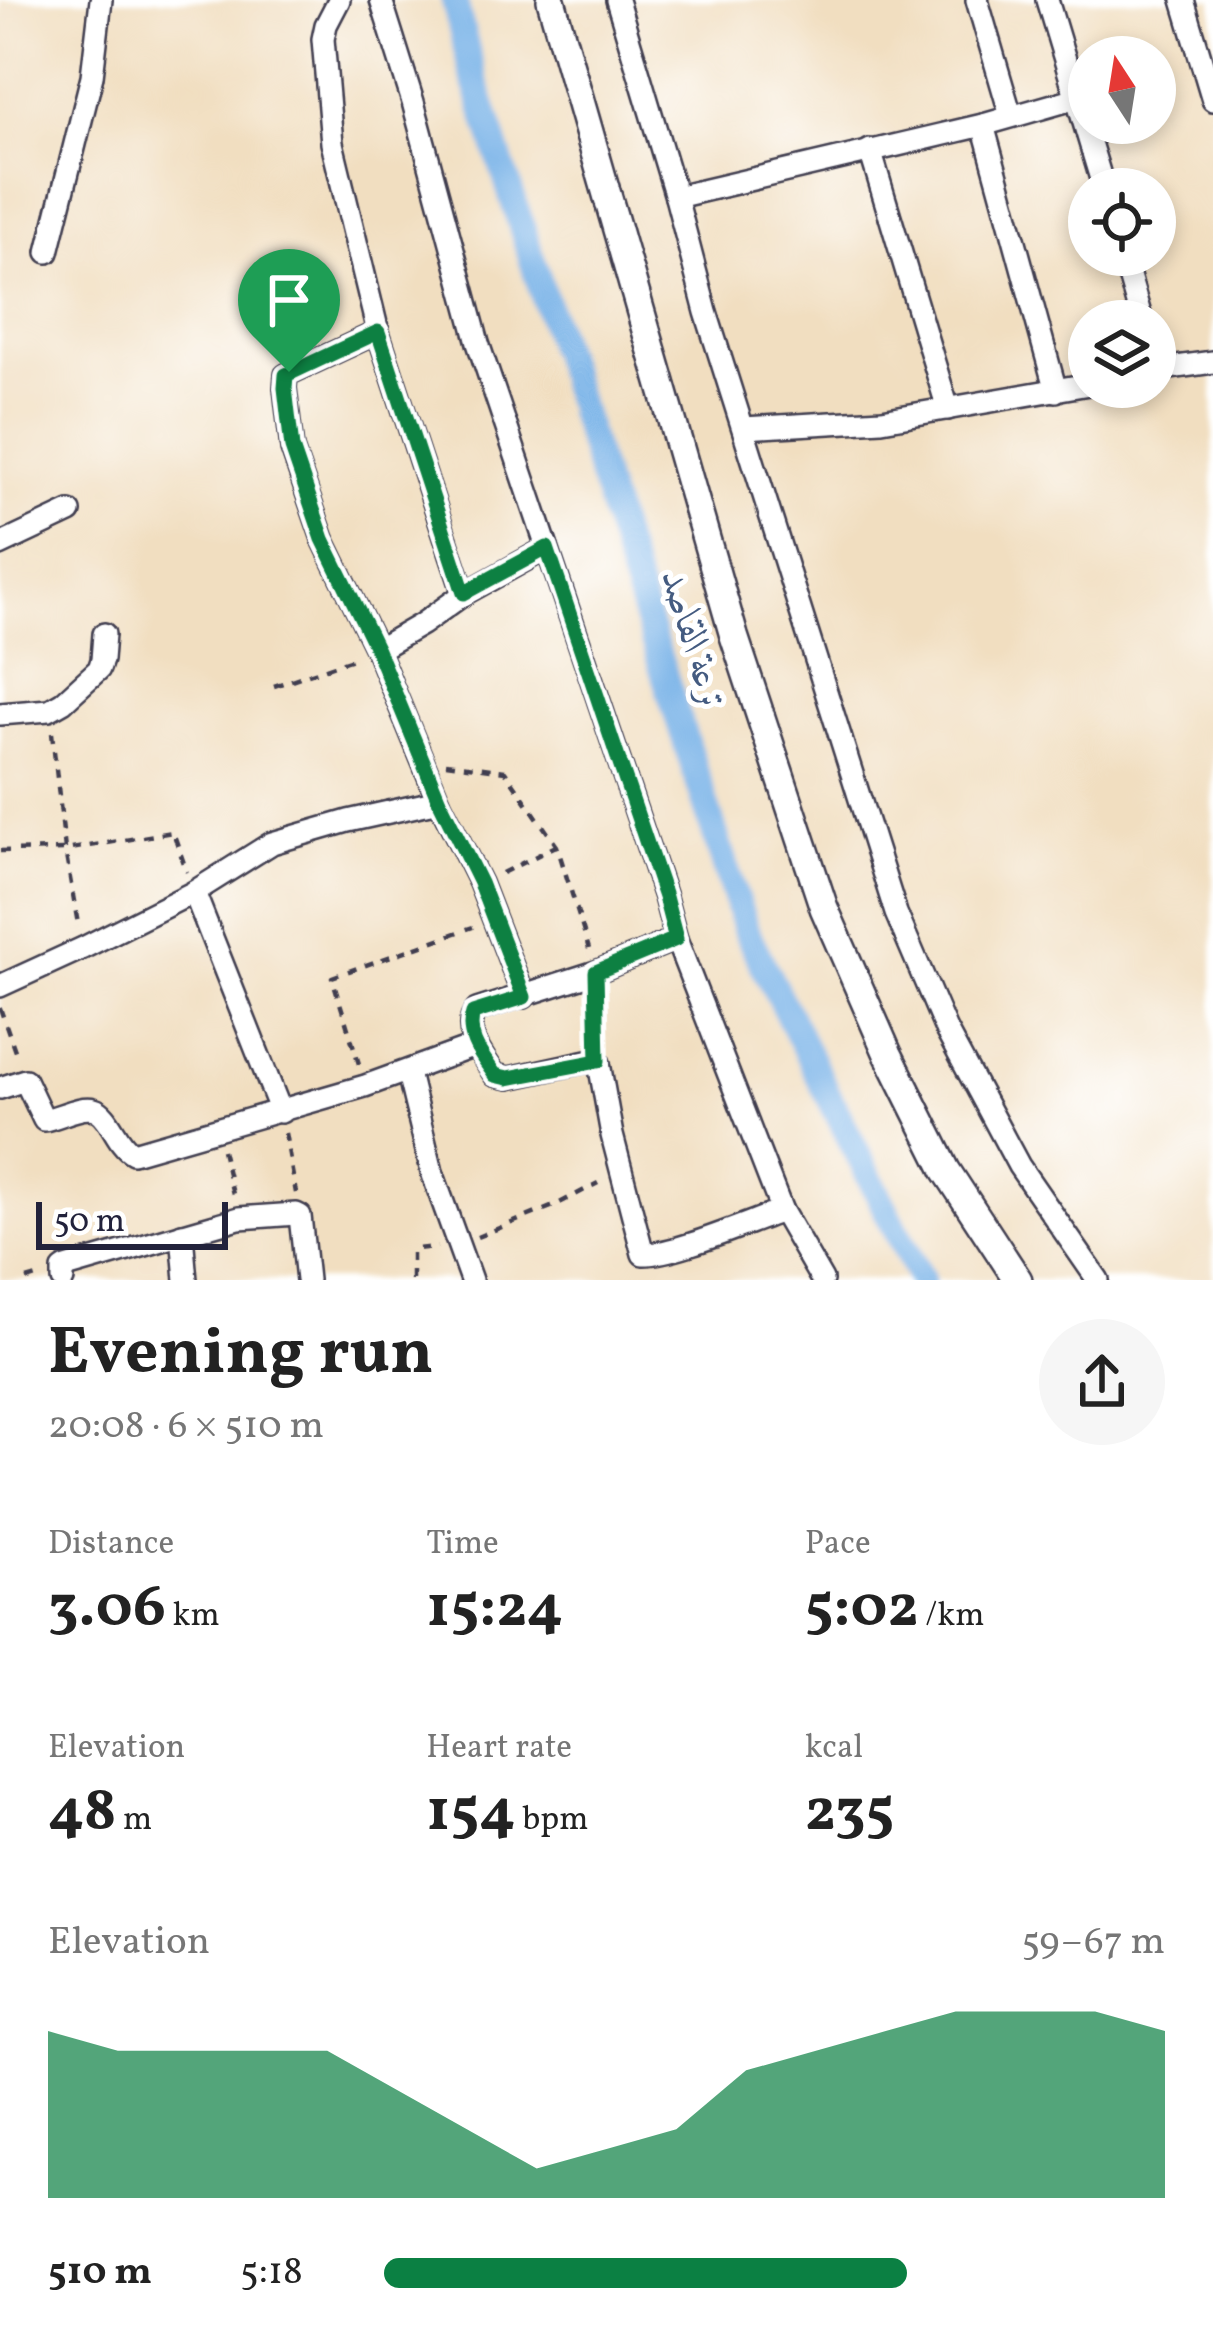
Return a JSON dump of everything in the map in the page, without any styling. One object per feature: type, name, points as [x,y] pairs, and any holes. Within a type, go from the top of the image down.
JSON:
[{"type":"street","points":[[48,252],[92,76],[101,0]]},
{"type":"street","points":[[339,0],[322,39],[332,143],[378,332],[464,593]]},
{"type":"street","points":[[381,0],[478,343],[676,939],[782,1211],[822,1280]]},
{"type":"street","points":[[551,0],[734,636],[824,908],[888,1054],[946,1170],[1018,1280]]},
{"type":"street","points":[[617,0],[706,312],[904,932],[946,1030],[1019,1166],[1098,1280]]},
{"type":"street","points":[[977,0],[1011,116]]},
{"type":"street","points":[[1047,0],[1068,69]]},
{"type":"street","points":[[1183,0],[1213,100]]},
{"type":"street","points":[[676,197],[1068,100]]},
{"type":"street","points":[[983,125],[1056,392]]},
{"type":"street","points":[[870,150],[948,409]]},
{"type":"street","points":[[378,332],[289,372],[284,380],[292,448],[323,539],[480,883],[524,997]]},
{"type":"street","points":[[1176,366],[1213,362]]},
{"type":"street","points":[[744,428],[882,420],[1068,389]]},
{"type":"street","points":[[0,544],[70,512]]},
{"type":"street","points":[[377,650],[464,593],[547,548]]},
{"type":"street","points":[[0,714],[50,710],[63,702],[99,669],[104,634]]},
{"type":"street","points":[[0,986],[194,892],[272,843],[439,800]]},
{"type":"street","points":[[194,892],[281,1112]]},
{"type":"street","points":[[676,939],[596,972],[473,1013],[475,1046],[495,1075],[508,1078],[598,1061],[643,1254],[694,1242],[782,1211]]},
{"type":"street","points":[[0,1088],[27,1081],[44,1120],[96,1109],[125,1150],[134,1153],[408,1073],[475,1046]]},
{"type":"street","points":[[408,1073],[432,1172],[471,1280]]},
{"type":"street","points":[[63,1280],[66,1268],[238,1217],[296,1214],[300,1216],[307,1280]]},
{"type":"street","points":[[182,1234],[186,1280]]},
{"type":"path","points":[[274,686],[377,650]]},
{"type":"path","points":[[50,710],[65,850],[83,948]]},
{"type":"path","points":[[422,760],[506,771],[557,846],[596,972],[598,1061]]},
{"type":"path","points":[[0,851],[65,850],[173,832],[194,892]]},
{"type":"path","points":[[480,883],[557,846]]},
{"type":"path","points":[[365,1086],[332,977],[496,920]]},
{"type":"path","points":[[0,1008],[27,1081]]},
{"type":"path","points":[[281,1112],[300,1216]]},
{"type":"path","points":[[217,1127],[238,1217]]},
{"type":"path","points":[[412,1280],[412,1252],[460,1244],[556,1205],[623,1170]]},
{"type":"waterway","name":"ترعة القاصد","points":[[454,0],[472,71],[746,931],[921,1280]]},
{"type":"route","points":[[378,332],[464,593],[547,548],[676,939],[596,972],[598,1061],[508,1078],[495,1075],[475,1046],[473,1013],[524,997],[480,883],[323,539],[292,448],[284,380],[289,372],[378,332]]}]
